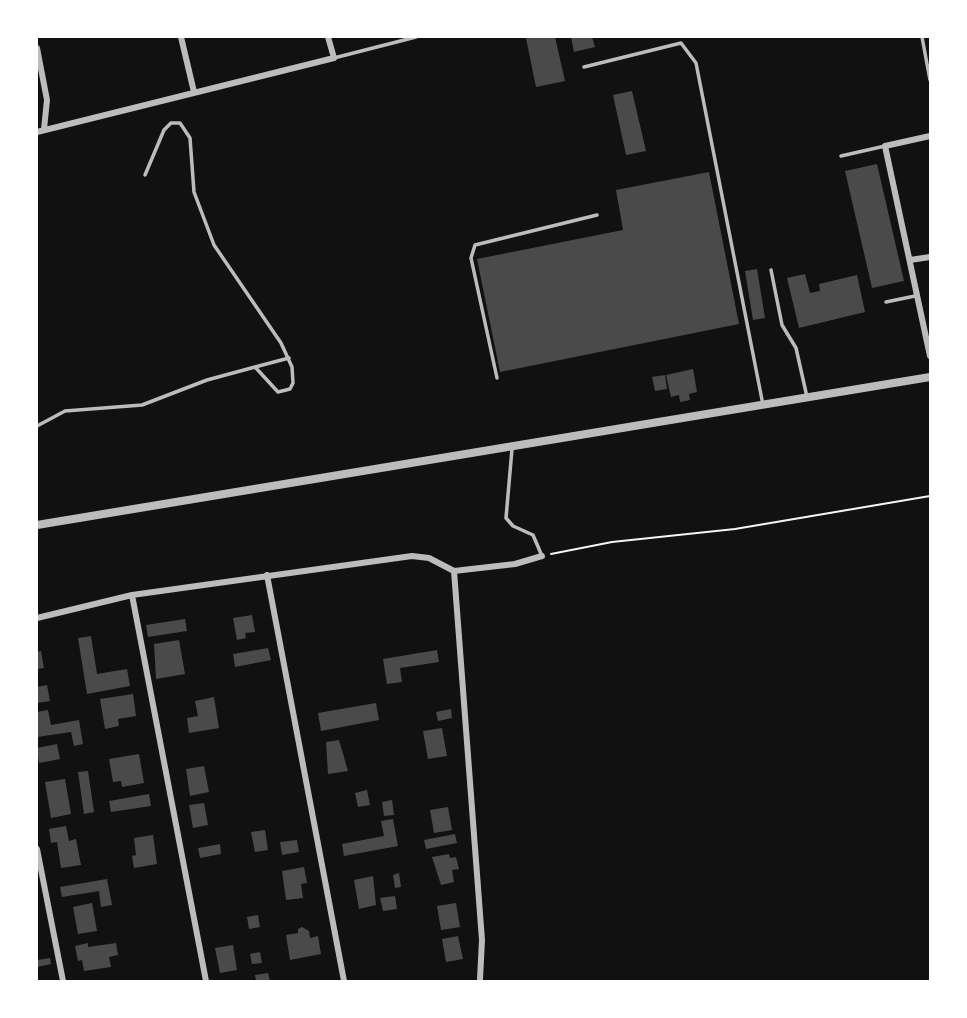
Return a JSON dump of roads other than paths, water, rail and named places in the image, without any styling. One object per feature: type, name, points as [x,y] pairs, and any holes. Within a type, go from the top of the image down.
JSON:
[{"type":"street","points":[[181,37],[194,92]]},
{"type":"street","points":[[37,48],[47,100],[41,131],[334,58],[328,37]]},
{"type":"street","points":[[930,136],[886,146],[930,356]]},
{"type":"street","points":[[910,260],[930,257]]},
{"type":"street","points":[[37,525],[512,449],[930,377]]},
{"type":"street","points":[[37,618],[132,595],[412,556],[429,558],[454,571],[516,564],[542,555]]},
{"type":"street","points":[[454,571],[482,940],[480,979]]},
{"type":"street","points":[[267,575],[344,981]]},
{"type":"street","points":[[132,595],[206,981]]},
{"type":"street","points":[[37,849],[63,981]]},
{"type":"lane","points":[[334,58],[416,37]]},
{"type":"lane","points":[[675,37],[696,63],[764,407]]},
{"type":"lane","points":[[922,37],[930,80]]},
{"type":"lane","points":[[584,67],[681,43]]},
{"type":"lane","points":[[145,174],[164,130],[171,123],[180,123],[190,138],[194,192],[214,245],[270,325],[289,358],[293,383],[283,392],[274,390],[255,367]]},
{"type":"lane","points":[[841,156],[886,146]]},
{"type":"lane","points":[[497,378],[471,258],[475,245],[597,215]]},
{"type":"lane","points":[[771,270],[782,325],[796,348],[807,399]]},
{"type":"lane","points":[[886,302],[918,295]]},
{"type":"lane","points":[[37,426],[65,411],[142,405],[207,380],[289,358]]},
{"type":"lane","points":[[512,449],[506,518],[513,526],[533,535],[542,555]]}]
